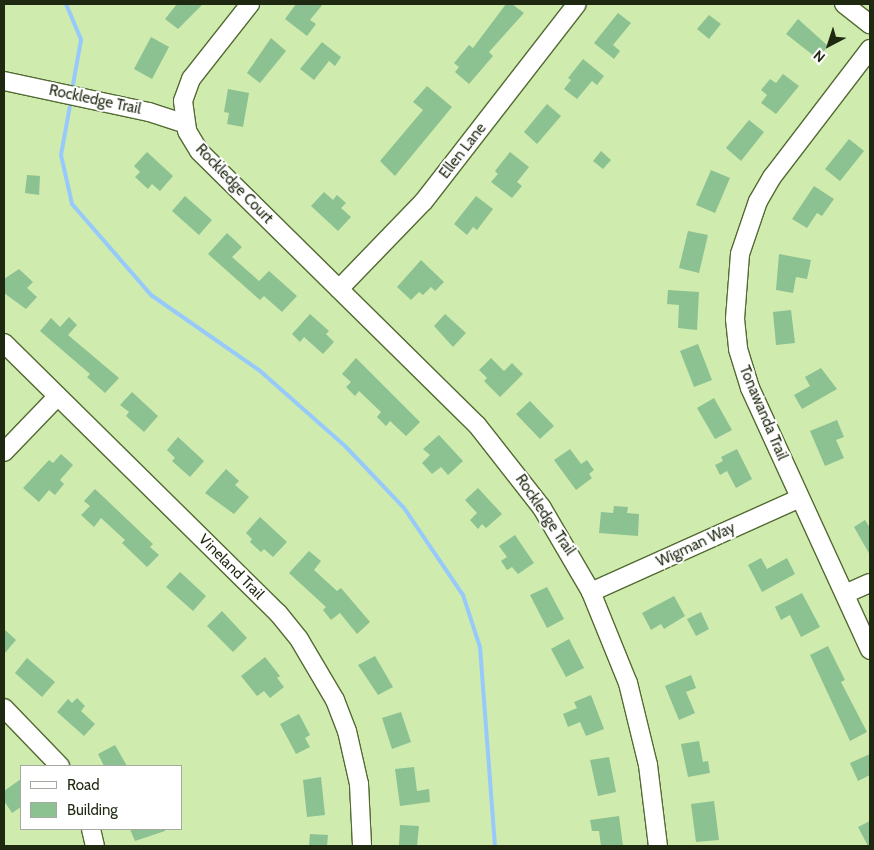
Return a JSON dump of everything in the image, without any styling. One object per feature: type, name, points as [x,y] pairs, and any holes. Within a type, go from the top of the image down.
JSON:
[{"type":"street","name":"Rockledge Court","points":[[250,4],[191,79],[184,101],[185,124],[199,151],[305,256]]},
{"type":"street","name":"Ellen Lane","points":[[339,290],[424,201],[577,4]]},
{"type":"street","points":[[844,4],[870,24]]},
{"type":"street","name":"Tonawanda Trail","points":[[870,49],[772,177],[748,227],[739,261],[735,319],[743,369],[870,650]]},
{"type":"street","name":"Rockledge Trail","points":[[4,81],[149,112],[185,124]]},
{"type":"street","name":"Rockledge Trail","points":[[305,256],[457,405],[503,455],[542,508],[591,592],[620,660],[638,719],[648,765],[658,846]]},
{"type":"street","name":"Vineland Trail","points":[[4,343],[278,613],[299,639],[331,692],[347,731],[359,784],[362,846]]},
{"type":"street","points":[[4,452],[57,397]]},
{"type":"street","name":"Wigman Way","points":[[591,592],[800,498]]},
{"type":"street","points":[[845,594],[870,583]]},
{"type":"street","points":[[4,708],[59,765]]},
{"type":"street","points":[[90,830],[95,846]]},
{"type":"building","points":[[177,4],[203,4],[178,29],[165,19]]},
{"type":"building","points":[[296,4],[323,4],[310,20],[316,24],[307,36],[285,19]]},
{"type":"building","points":[[506,4],[512,4],[524,13],[489,52],[493,56],[469,84],[455,72],[459,67],[454,63],[469,45],[473,48]]},
{"type":"building","points":[[618,13],[631,23],[613,45],[620,51],[614,59],[594,43]]},
{"type":"building","points":[[709,15],[721,24],[709,39],[697,29]]},
{"type":"building","points":[[798,19],[828,46],[818,59],[786,34]]},
{"type":"building","points":[[151,37],[169,47],[152,79],[134,69]]},
{"type":"building","points":[[271,38],[286,51],[260,83],[247,73]]},
{"type":"building","points":[[322,42],[341,57],[335,66],[329,61],[314,80],[300,69]]},
{"type":"building","points":[[583,59],[604,76],[597,85],[592,81],[577,99],[564,89],[571,80],[568,78]]},
{"type":"building","points":[[783,74],[799,86],[776,114],[761,103],[767,95],[761,90],[770,79],[776,83]]},
{"type":"building","points":[[427,86],[452,107],[395,176],[380,161],[423,110],[413,102]]},
{"type":"building","points":[[228,89],[249,93],[243,127],[227,124],[229,113],[224,112]]},
{"type":"building","points":[[547,104],[561,116],[537,144],[524,132]]},
{"type":"building","points":[[749,120],[764,132],[741,161],[726,148]]},
{"type":"building","points":[[849,139],[864,151],[840,181],[825,169]]},
{"type":"building","points":[[601,151],[611,160],[603,169],[593,161]]},
{"type":"building","points":[[147,152],[173,176],[160,191],[152,184],[148,189],[135,177],[140,172],[134,166]]},
{"type":"building","points":[[510,152],[529,167],[517,182],[522,186],[512,198],[491,182],[498,174],[495,171]]},
{"type":"building","points":[[711,170],[730,178],[715,213],[696,205]]},
{"type":"building","points":[[27,175],[40,176],[39,195],[25,193]]},
{"type":"building","points":[[814,186],[834,199],[822,216],[817,213],[807,228],[792,219]]},
{"type":"building","points":[[324,192],[333,200],[337,195],[346,203],[341,208],[351,217],[338,231],[311,206]]},
{"type":"building","points":[[185,196],[212,220],[199,235],[172,211]]},
{"type":"building","points":[[476,196],[493,209],[477,230],[473,227],[467,235],[454,224]]},
{"type":"building","points":[[688,231],[708,235],[699,273],[679,268]]},
{"type":"building","points":[[227,233],[242,247],[232,257],[259,281],[269,271],[297,296],[282,312],[264,296],[260,300],[208,254]]},
{"type":"building","points":[[779,254],[811,260],[807,279],[796,277],[793,293],[776,290]]},
{"type":"building","points":[[421,260],[444,282],[435,291],[431,287],[423,295],[419,292],[411,300],[397,287]]},
{"type":"building","points":[[19,269],[33,282],[27,288],[37,297],[26,309],[4,293],[4,279]]},
{"type":"building","points":[[668,290],[699,292],[697,330],[678,328],[679,305],[667,304]]},
{"type":"building","points":[[791,310],[795,343],[776,345],[773,312]]},
{"type":"building","points":[[310,314],[329,331],[326,334],[334,342],[323,354],[304,337],[300,342],[292,334]]},
{"type":"building","points":[[445,314],[466,333],[453,347],[434,326]]},
{"type":"building","points":[[69,317],[77,325],[68,335],[119,378],[105,393],[87,377],[90,374],[40,331],[51,318],[60,327]]},
{"type":"building","points":[[698,344],[712,380],[694,387],[680,351]]},
{"type":"building","points":[[356,358],[420,422],[406,436],[390,421],[386,426],[377,417],[381,412],[359,391],[355,396],[346,387],[351,382],[342,374]]},
{"type":"building","points":[[491,358],[504,371],[512,363],[523,374],[500,397],[484,381],[487,378],[479,370]]},
{"type":"building","points":[[821,368],[837,389],[802,409],[794,395],[810,386],[805,377]]},
{"type":"building","points":[[132,392],[158,416],[144,432],[126,416],[129,412],[120,405]]},
{"type":"building","points":[[714,398],[732,430],[715,439],[697,408]]},
{"type":"building","points":[[530,401],[554,426],[540,439],[516,414]]},
{"type":"building","points":[[837,420],[844,437],[836,440],[844,458],[825,466],[810,431]]},
{"type":"building","points":[[439,435],[463,461],[448,475],[441,467],[432,474],[422,463],[430,455],[423,449]]},
{"type":"building","points":[[178,437],[204,461],[190,477],[172,461],[175,458],[167,450]]},
{"type":"building","points":[[570,449],[581,464],[587,460],[594,470],[589,474],[592,478],[576,490],[554,460]]},
{"type":"building","points":[[737,449],[752,479],[736,488],[727,471],[720,475],[715,465],[723,461],[721,457]]},
{"type":"building","points":[[61,454],[73,465],[60,480],[64,484],[55,495],[49,490],[39,502],[23,488],[49,460],[53,463]]},
{"type":"building","points":[[226,469],[239,481],[235,485],[249,497],[234,514],[205,493]]},
{"type":"building","points":[[478,488],[502,514],[486,528],[482,524],[478,529],[470,520],[477,513],[465,500]]},
{"type":"building","points":[[95,489],[153,544],[150,547],[159,555],[147,567],[122,543],[125,540],[101,518],[94,527],[81,515],[90,506],[84,501]]},
{"type":"building","points":[[614,506],[628,507],[627,513],[639,514],[638,536],[599,533],[601,512],[613,513]]},
{"type":"building","points":[[260,517],[287,542],[273,557],[264,549],[261,552],[250,542],[252,539],[246,533]]},
{"type":"building","points":[[865,520],[870,528],[870,555],[854,527]]},
{"type":"building","points":[[515,535],[534,563],[518,574],[512,567],[507,570],[501,561],[507,557],[499,546]]},
{"type":"building","points":[[309,551],[321,561],[314,570],[337,591],[341,588],[370,622],[357,634],[340,613],[331,620],[323,610],[326,607],[289,573]]},
{"type":"building","points":[[761,558],[767,569],[787,558],[795,574],[762,592],[748,565]]},
{"type":"building","points":[[180,572],[206,596],[193,611],[166,587]]},
{"type":"building","points":[[547,587],[564,619],[547,628],[530,595]]},
{"type":"building","points":[[802,593],[820,627],[801,637],[790,615],[781,620],[775,607]]},
{"type":"building","points":[[674,596],[685,616],[664,629],[661,624],[651,630],[642,613]]},
{"type":"building","points":[[222,611],[247,638],[233,652],[207,626]]},
{"type":"building","points":[[701,612],[709,629],[696,636],[687,619]]},
{"type":"building","points":[[4,629],[16,640],[4,654]]},
{"type":"building","points":[[569,639],[584,668],[566,677],[551,649]]},
{"type":"building","points":[[828,646],[845,680],[841,682],[867,732],[850,741],[810,655]]},
{"type":"building","points":[[375,656],[393,687],[378,695],[358,665]]},
{"type":"building","points":[[265,657],[280,676],[277,678],[284,687],[270,698],[264,691],[257,696],[241,676]]},
{"type":"building","points":[[27,658],[55,682],[42,697],[15,673]]},
{"type":"building","points":[[691,675],[696,688],[686,692],[695,713],[679,720],[665,686]]},
{"type":"building","points":[[591,695],[604,729],[586,736],[580,722],[568,727],[563,714],[577,708],[574,702]]},
{"type":"building","points":[[77,698],[85,706],[81,711],[95,724],[84,736],[57,712],[68,699],[72,703]]},
{"type":"building","points":[[401,712],[411,742],[392,749],[382,718]]},
{"type":"building","points":[[299,714],[310,735],[305,738],[310,747],[296,754],[280,724]]},
{"type":"building","points":[[699,741],[703,762],[708,761],[710,773],[688,777],[681,744]]},
{"type":"building","points":[[115,745],[126,765],[104,765],[98,754]]},
{"type":"building","points":[[870,754],[870,775],[858,781],[850,763]]},
{"type":"building","points":[[609,757],[616,792],[598,796],[590,760]]},
{"type":"building","points":[[414,767],[417,791],[429,789],[430,802],[400,806],[395,769]]},
{"type":"building","points":[[321,777],[325,815],[307,817],[303,780]]},
{"type":"building","points":[[20,780],[20,808],[12,813],[4,801],[4,791]]},
{"type":"building","points":[[714,801],[719,840],[696,842],[691,804]]},
{"type":"building","points":[[619,816],[623,846],[601,846],[599,831],[592,831],[590,820]]},
{"type":"building","points":[[870,821],[870,846],[868,846],[858,827]]},
{"type":"building","points":[[400,825],[419,826],[417,846],[399,846]]},
{"type":"building","points":[[130,830],[165,830],[165,831],[135,841]]},
{"type":"building","points":[[310,834],[328,835],[327,846],[309,846]]},
{"type":"waterway","points":[[66,4],[81,40],[72,90]]},
{"type":"waterway","points":[[71,100],[61,155],[72,204],[151,295],[259,370],[346,447],[404,508],[463,595],[480,647],[495,846]]}]
